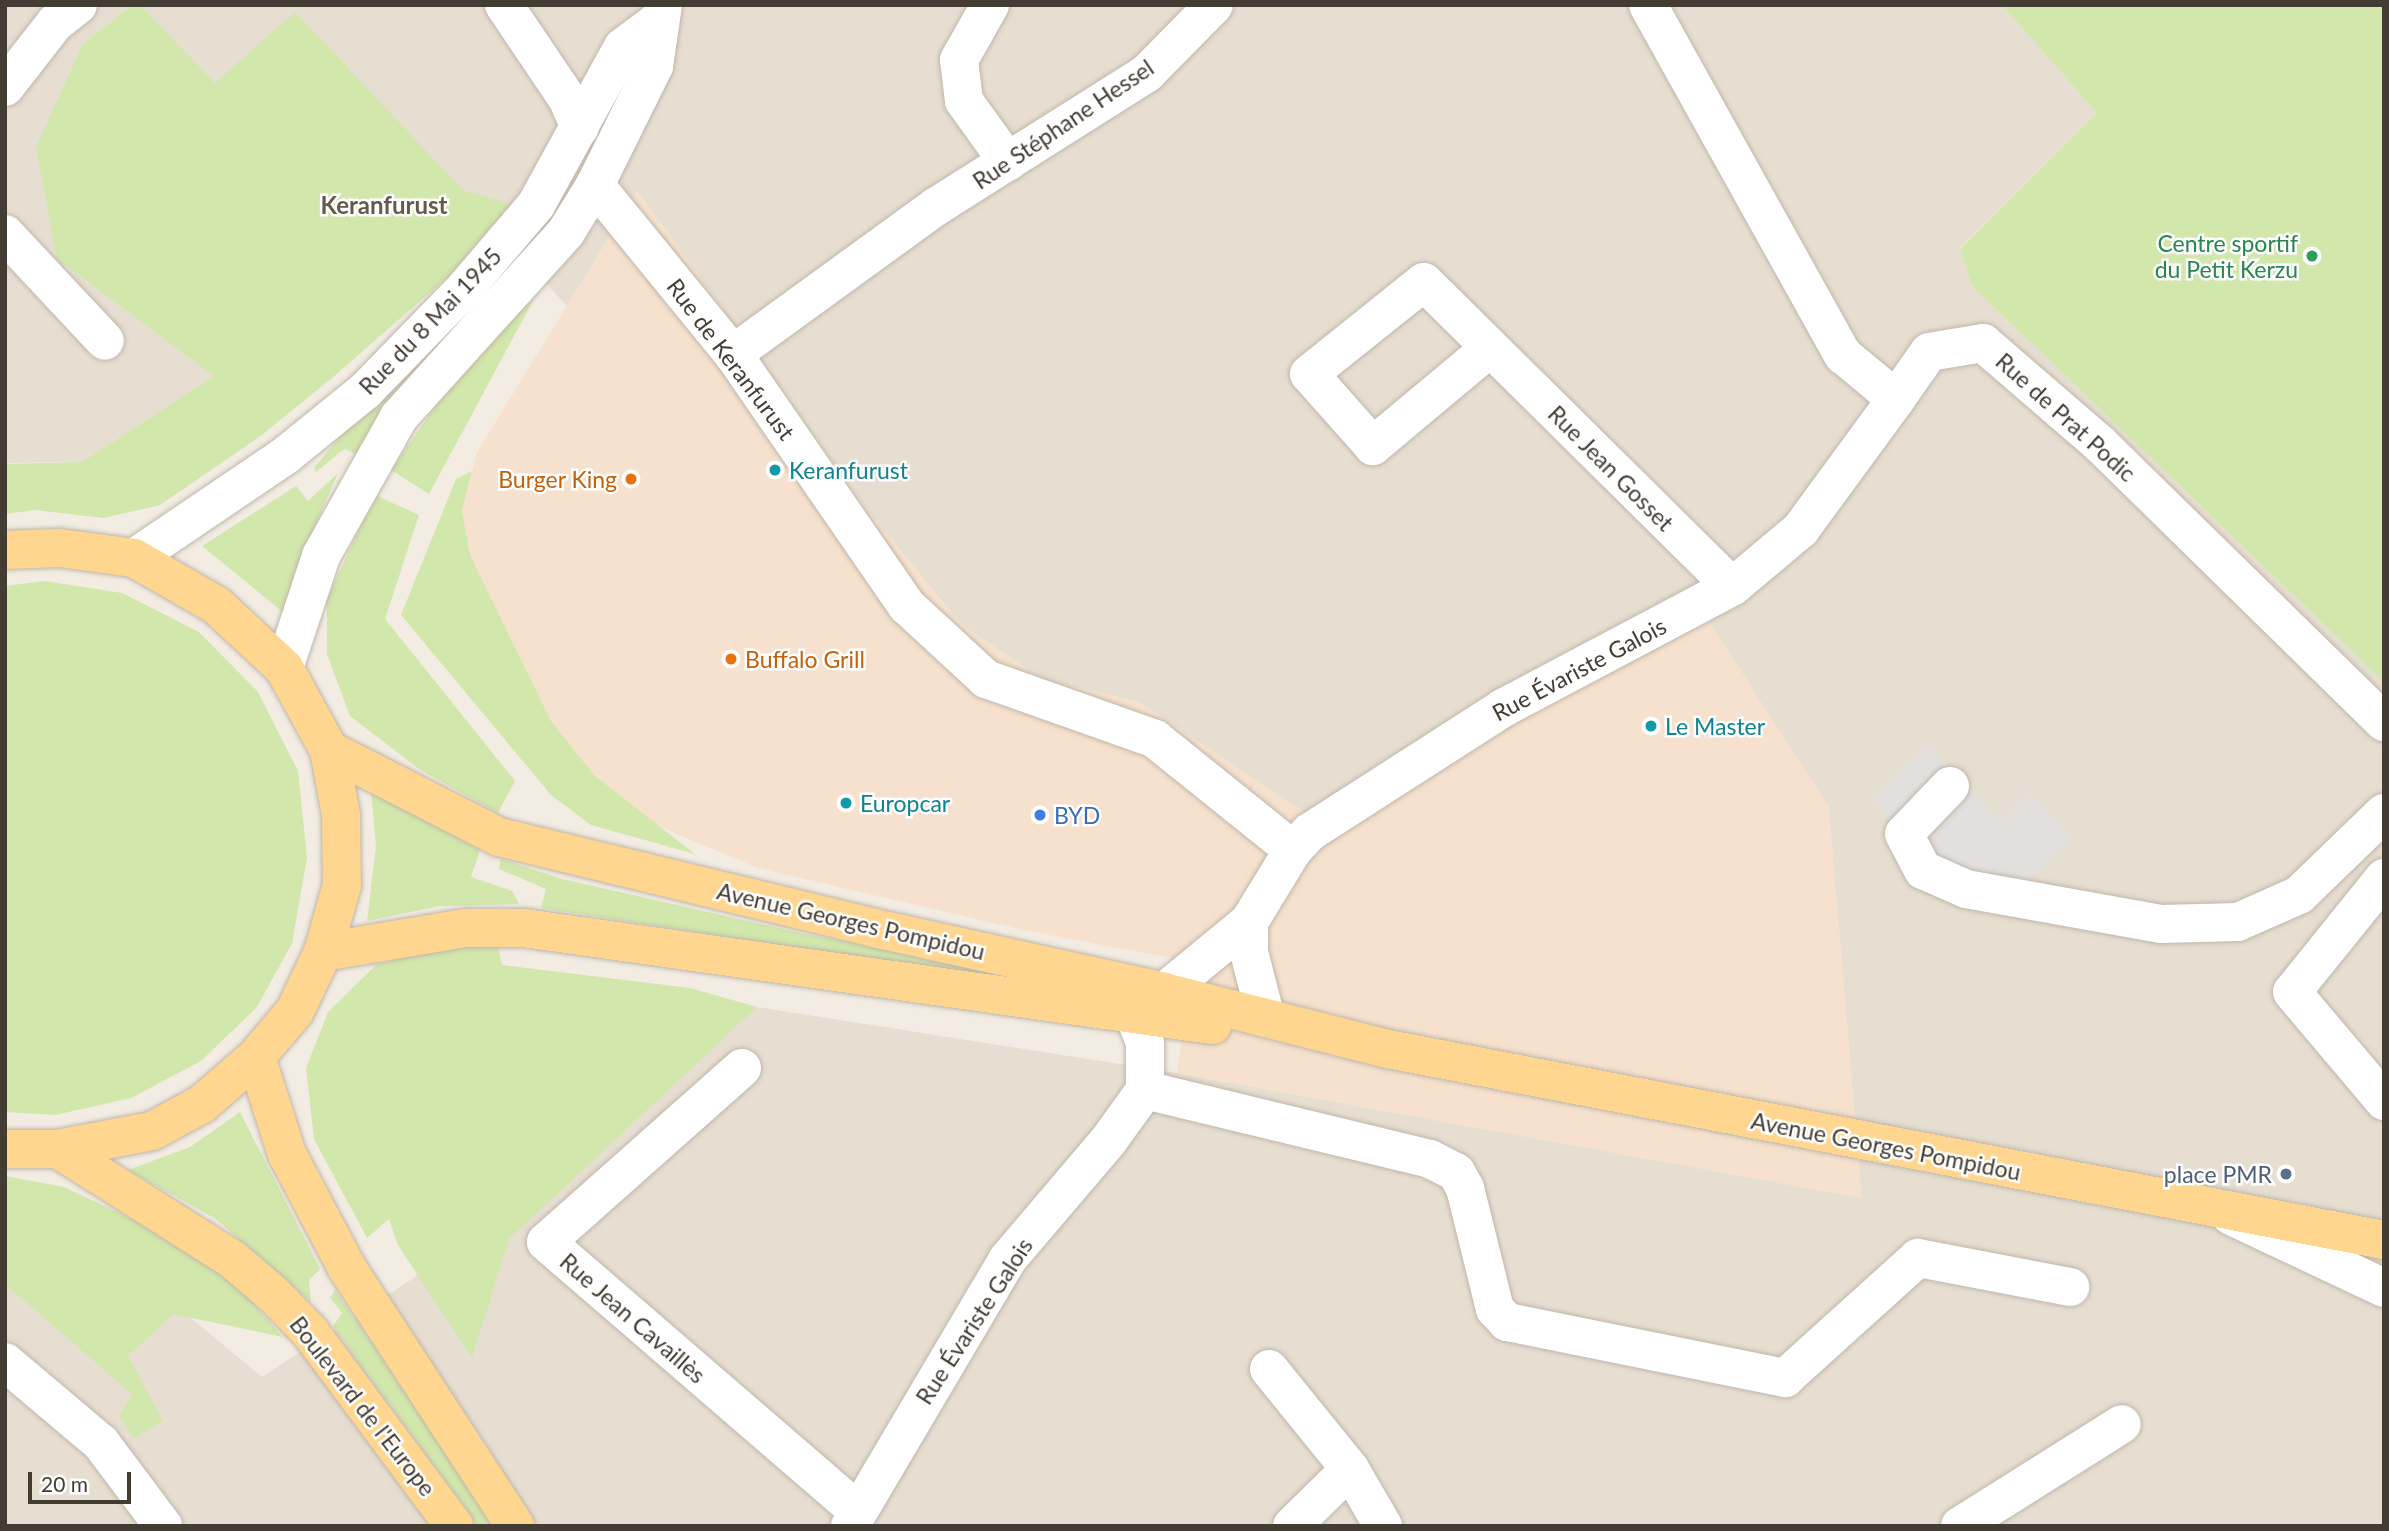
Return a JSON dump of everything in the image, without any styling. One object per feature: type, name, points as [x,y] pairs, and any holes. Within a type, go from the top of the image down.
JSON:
[{"type":"main road","points":[[5,550],[60,548],[134,558],[216,605],[284,668],[329,750],[341,816],[342,886],[323,952],[295,1011],[257,1057],[202,1104],[152,1131],[58,1149],[5,1149]]},
{"type":"main road","name":"Avenue Georges Pompidou","points":[[329,750],[499,837],[1164,992],[1388,1049]]},
{"type":"main road","name":"Avenue Georges Pompidou","points":[[323,952],[465,928],[524,929],[1388,1049],[2384,1240]]},
{"type":"main road","points":[[257,1057],[286,1154],[347,1268],[515,1526]]},
{"type":"main road","name":"Boulevard de l'Europe","points":[[58,1149],[212,1245],[274,1295],[310,1332],[454,1526]]},
{"type":"street","points":[[5,86],[55,23],[78,5]]},
{"type":"street","points":[[504,5],[568,100],[580,128]]},
{"type":"street","points":[[990,5],[959,60],[964,101],[1008,162]]},
{"type":"street","name":"Rue Stéphane Hessel","points":[[733,354],[937,206],[1147,73],[1214,5]]},
{"type":"street","points":[[1648,5],[1843,355],[1896,399]]},
{"type":"street","name":"Rue du 8 Mai 1945","points":[[134,558],[286,455],[365,391],[466,287],[536,205],[623,47],[660,13]]},
{"type":"street","name":"Rue du 8 Mai 1945","points":[[284,668],[321,556],[399,417],[566,232],[595,185],[654,66],[660,13]]},
{"type":"street","name":"Rue de Keranfurust","points":[[595,185],[733,354],[901,601],[986,679],[1155,739],[1293,850]]},
{"type":"street","points":[[5,234],[105,341]]},
{"type":"street","name":"Rue Jean Gosset","points":[[1490,348],[1373,446],[1309,374],[1423,282],[1490,348],[1732,587]]},
{"type":"street","name":"Rue de Prat Podic","points":[[1896,399],[1929,352],[1983,344],[2101,444],[2384,722]]},
{"type":"street","name":"Rue Évariste Galois","points":[[1164,992],[1249,922],[1293,850],[1310,832],[1503,708],[1732,587],[1801,529],[1896,399]]},
{"type":"street","points":[[1950,786],[1904,834],[1923,870],[1966,889],[2161,924],[2238,922],[2299,895],[2384,813]]},
{"type":"street","points":[[2384,877],[2292,992],[2384,1101]]},
{"type":"street","points":[[1249,922],[1250,952],[1266,1018]]},
{"type":"street","points":[[1134,1015],[1145,1044],[1144,1090],[1430,1159],[1456,1172],[1465,1188],[1495,1309],[1507,1322],[1785,1378],[1918,1258],[2070,1287]]},
{"type":"street","name":"Rue Jean Cavaillès","points":[[743,1068],[546,1242],[853,1518]]},
{"type":"street","name":"Rue Évariste Galois","points":[[853,1518],[1007,1260],[1109,1140],[1144,1090]]},
{"type":"street","points":[[2210,1206],[2384,1288]]},
{"type":"street","points":[[5,1362],[101,1443],[163,1526]]},
{"type":"street","points":[[1269,1369],[1350,1469],[1383,1526]]},
{"type":"street","points":[[1959,1526],[2122,1424]]},
{"type":"street","points":[[1292,1526],[1350,1469]]},
{"type":"shaded area","points":[[5,5],[132,5],[83,44],[57,259],[215,376],[82,462],[5,463]]},
{"type":"shaded area","points":[[140,5],[2002,5],[2097,113],[1960,248],[1972,286],[2384,682],[2384,1526],[5,1526],[5,1255],[163,1295],[262,1377],[412,1279],[757,1007],[1177,1073],[1862,1198],[1328,828],[1137,701],[1043,680],[961,624],[868,511],[637,192],[567,306],[295,13],[215,84]]},
{"type":"shaded area","points":[[638,191],[868,511],[961,624],[1043,680],[1137,701],[1328,828],[1703,612],[1829,807],[1862,1198],[1177,1073],[1192,962],[1023,930],[758,868],[648,822],[595,776],[551,721],[470,555],[462,510],[477,452]]},
{"type":"shaded area","points":[[1927,744],[2002,821],[2030,793],[2073,838],[2025,886],[1930,861],[1870,799]]},
{"type":"green space","points":[[132,5],[140,5],[215,83],[295,12],[463,190],[510,204],[459,267],[332,378],[258,438],[160,505],[104,518],[35,510],[5,514],[5,464],[82,462],[214,376],[57,259],[36,147],[83,44]]},
{"type":"green space","points":[[2002,5],[2384,5],[2384,682],[1972,286],[1960,249],[2097,113]]},
{"type":"green space","points":[[534,299],[429,494],[391,470],[447,390],[512,317]]},
{"type":"green space","points":[[415,366],[418,371],[356,454],[344,449],[316,472],[314,468],[342,434]]},
{"type":"green space","points":[[472,471],[462,510],[470,555],[551,721],[595,776],[695,854],[591,825],[551,795],[401,615],[456,479]]},
{"type":"green space","points":[[338,473],[297,567],[284,613],[202,546],[296,486],[308,501]]},
{"type":"green space","points":[[375,495],[419,515],[385,619],[515,781],[498,813],[419,769],[350,716],[327,654],[327,599]]},
{"type":"green space","points":[[45,581],[122,593],[199,632],[258,692],[298,771],[307,858],[292,943],[257,1007],[201,1061],[131,1098],[55,1115],[5,1112],[5,586]]},
{"type":"green space","points":[[371,790],[480,850],[471,877],[512,891],[519,904],[440,906],[367,921],[376,846]]},
{"type":"green space","points":[[501,859],[562,879],[805,934],[1207,1011],[541,908],[546,889],[499,869]]},
{"type":"green space","points":[[498,946],[502,965],[690,988],[757,1007],[509,1239],[472,1358],[398,1245],[389,1219],[367,1238],[314,1139],[306,1068],[328,1012],[376,965],[440,947]]},
{"type":"green space","points":[[240,1112],[320,1269],[309,1280],[311,1302],[216,1219],[128,1170],[190,1147]]},
{"type":"green space","points":[[5,1176],[64,1187],[172,1238],[242,1291],[283,1337],[173,1314],[128,1356],[163,1421],[134,1438],[119,1416],[132,1394],[5,1284]]},
{"type":"green space","points":[[335,1290],[496,1526],[479,1526],[333,1326],[342,1313],[330,1298]]},
{"type":"place","name":"Centre sportif du Petit Kerzu","points":[[2312,256]]},
{"type":"place","name":"Keranfurust","points":[[775,470]]},
{"type":"place","name":"Burger King","points":[[631,479]]},
{"type":"place","name":"Buffalo Grill","points":[[731,659]]},
{"type":"place","name":"Le Master","points":[[1651,726]]},
{"type":"place","name":"Europcar","points":[[846,803]]},
{"type":"place","name":"BYD","points":[[1040,815]]},
{"type":"place","name":"place PMR","points":[[2286,1174]]},
{"type":"district","name":"Keranfurust","points":[[384,205]]}]
